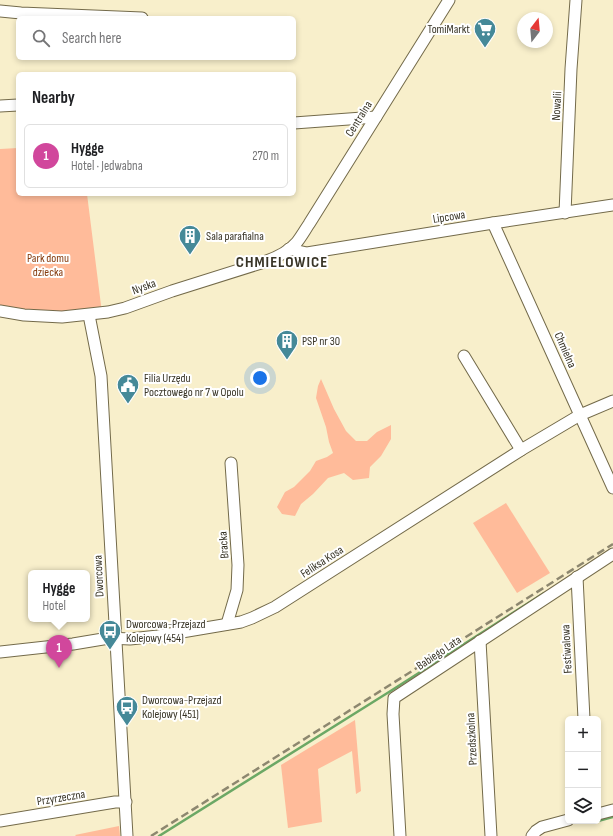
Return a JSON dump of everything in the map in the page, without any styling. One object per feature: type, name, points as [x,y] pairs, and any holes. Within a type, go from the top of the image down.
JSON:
[{"type":"street","name":"Centralna","points":[[289,249],[296,243],[309,224],[449,0]]},
{"type":"street","name":"Nowalii","points":[[565,213],[576,0]]},
{"type":"street","points":[[0,11],[94,16]]},
{"type":"street","points":[[0,106],[16,105]]},
{"type":"street","points":[[296,123],[376,117]]},
{"type":"street","name":"Lipcowa","points":[[289,249],[307,253],[613,205]]},
{"type":"street","name":"Chmielna","points":[[493,223],[613,488]]},
{"type":"street","name":"Nyska","points":[[0,312],[62,317],[108,312],[125,308],[172,291],[261,263],[272,259],[289,249]]},
{"type":"street","name":"Dworcowa","points":[[89,315],[101,376],[127,836]]},
{"type":"street","points":[[464,356],[522,450]]},
{"type":"street","name":"Feliksa Kosa","points":[[0,652],[73,644],[109,638],[130,639],[158,636],[252,618],[275,608],[522,450],[580,415],[613,401]]},
{"type":"street","name":"Bracka","points":[[227,624],[237,590],[238,565],[231,463]]},
{"type":"street","name":"Babiego Lata","points":[[400,836],[393,714],[394,698],[613,554]]},
{"type":"street","name":"Festiwalowa","points":[[577,577],[584,716]]},
{"type":"street","name":"Przedszkolna","points":[[480,641],[491,836]]},
{"type":"street","name":"Przyrzeczna","points":[[0,821],[115,802],[126,802]]},
{"type":"street","points":[[601,813],[613,810]]},
{"type":"street","points":[[532,836],[542,827],[565,821]]},
{"type":"green space","name":"Park domu dziecka","points":[[16,148],[16,196],[87,196],[102,313],[0,311],[0,149]]},
{"type":"green space","points":[[321,379],[334,409],[346,431],[356,441],[367,441],[377,432],[391,425],[391,439],[381,456],[370,467],[369,478],[353,480],[344,473],[328,478],[301,504],[295,516],[282,514],[277,507],[285,492],[294,487],[310,471],[316,461],[333,453],[316,398]]},
{"type":"green space","points":[[506,503],[550,573],[517,593],[473,523]]},
{"type":"green space","points":[[355,720],[361,791],[356,794],[352,751],[318,769],[322,822],[288,828],[281,765]]},
{"type":"green space","points":[[119,826],[120,836],[75,835]]},
{"type":"waterway","points":[[159,836],[544,593]]},
{"type":"waterway","points":[[601,820],[613,817]]},
{"type":"railway","points":[[151,836],[613,544]]},
{"type":"place","name":"TomiMarkt","points":[[485,48]]},
{"type":"place","name":"Sala parafialna","points":[[190,256]]},
{"type":"place","name":"PSP nr 30","points":[[287,360]]},
{"type":"place","name":"Filia Urzędu Pocztowego nr 7 w Opolu","points":[[128,404]]},
{"type":"place","name":"Dworcowa-Przejazd Kolejowy (454)","points":[[110,650]]},
{"type":"place","name":"Hygge","points":[[59,668]]},
{"type":"place","name":"Dworcowa-Przejazd Kolejowy (451)","points":[[127,726]]},
{"type":"district","name":"CHMIELOWICE","points":[[282,262]]}]
